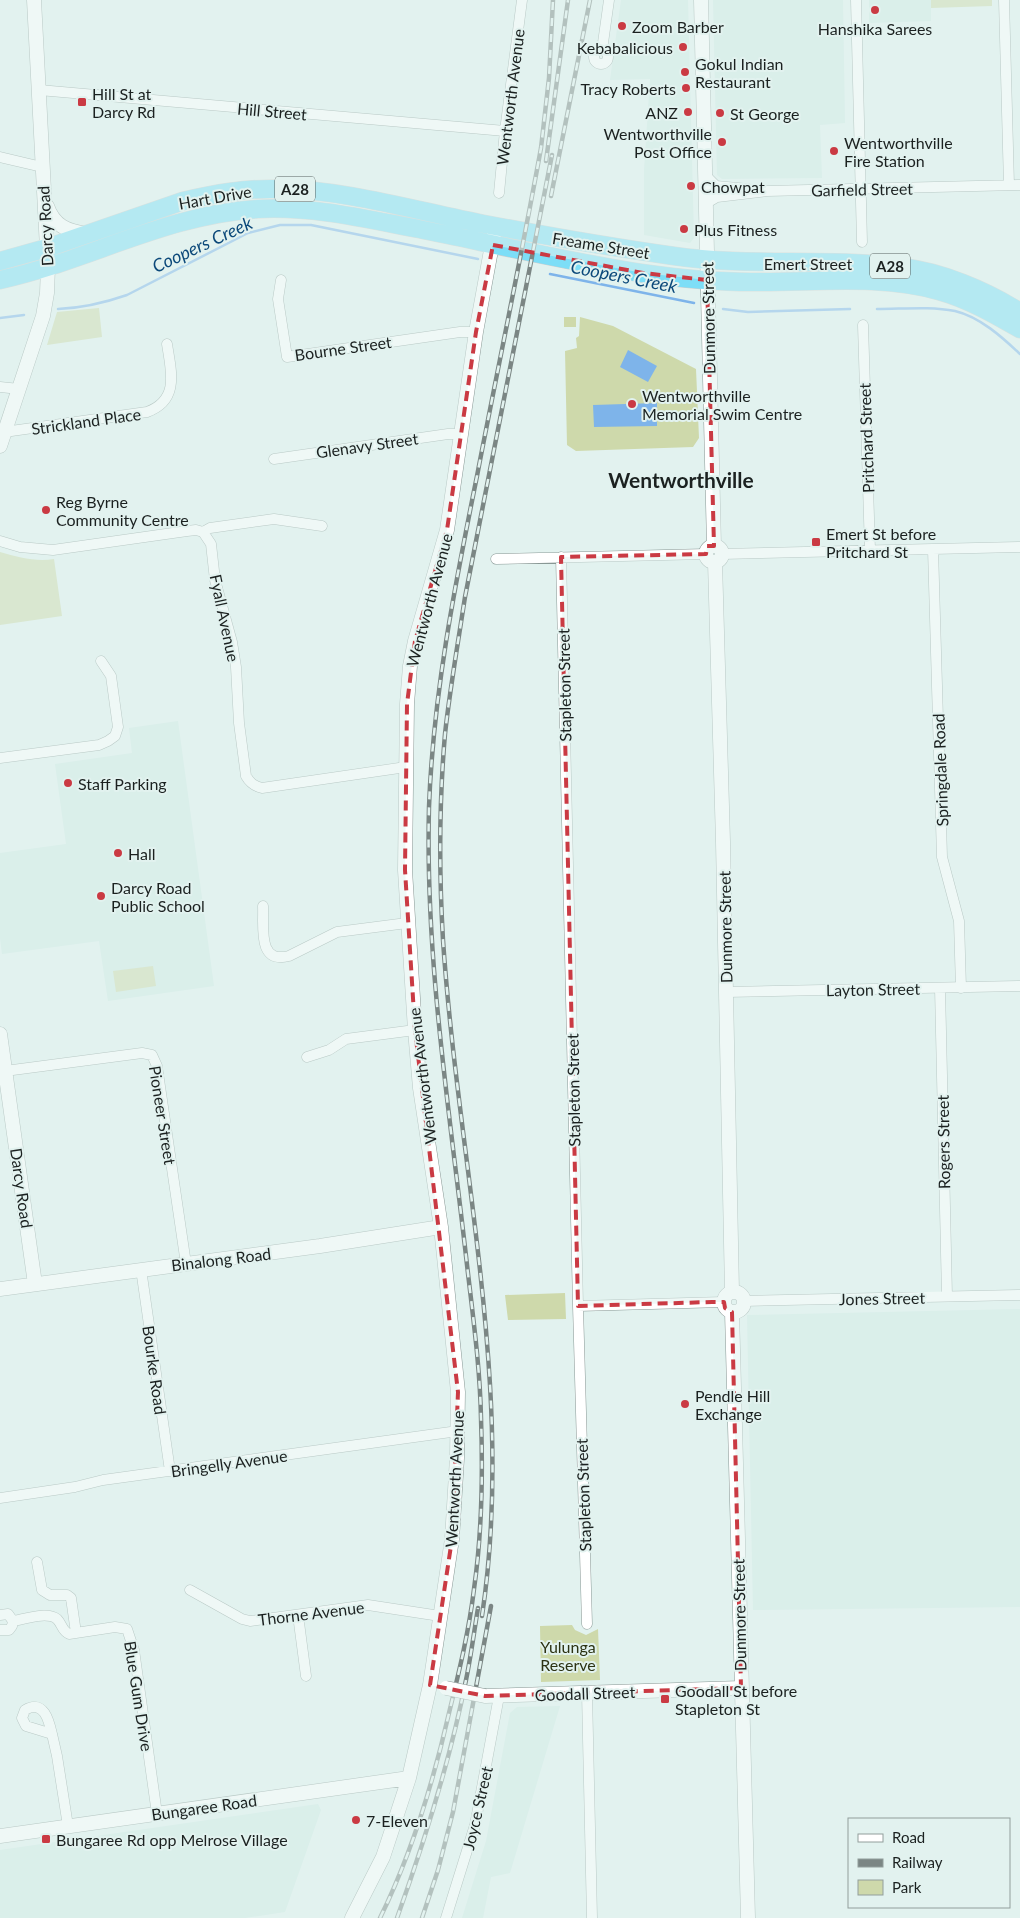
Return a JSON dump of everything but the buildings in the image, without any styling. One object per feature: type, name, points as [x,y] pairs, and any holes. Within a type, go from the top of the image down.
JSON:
[{"type":"highway","name":"Hart Drive","points":[[0,261],[47,248],[183,201],[236,191],[277,188],[308,190],[352,197],[496,226]]},
{"type":"highway","name":"Hart Drive","points":[[0,280],[30,273],[202,216],[256,209],[287,208],[315,210],[492,245]]},
{"type":"highway","name":"Freame Street","points":[[496,226],[587,243],[707,260]]},
{"type":"highway","name":"Freame Street","points":[[492,245],[643,273],[707,280]]},
{"type":"highway","name":"Emert Street","points":[[707,260],[750,263],[863,263],[903,267],[973,286],[1020,312]]},
{"type":"highway","name":"Emert Street","points":[[707,280],[750,282],[851,281],[903,284],[940,291],[968,302],[1020,329]]},
{"type":"main road","name":"Darcy Road","points":[[0,446],[43,316],[47,293],[48,267],[34,0]]},
{"type":"main road","name":"Dunmore Street","points":[[700,0],[723,842],[729,1302],[748,1918]]},
{"type":"main road","points":[[44,198],[52,219],[61,227],[74,232],[88,234]]},
{"type":"main road","name":"Wentworth Avenue","points":[[352,1918],[383,1857],[408,1778],[430,1685],[452,1539],[458,1431],[458,1392],[441,1228],[420,1088],[407,923],[405,870],[407,704],[410,666],[447,530],[476,332],[496,226]]},
{"type":"main road","name":"Darcy Road","points":[[0,1034],[35,1284]]},
{"type":"main road","name":"Binalong Road","points":[[0,1288],[441,1228]]},
{"type":"main road","points":[[729,1302],[740,1310],[744,1301]]},
{"type":"main road","name":"Goodall Street","points":[[430,1685],[492,1696],[741,1688]]},
{"type":"main road","name":"Bungaree Road","points":[[0,1836],[408,1778]]},
{"type":"street","name":"Wentworth Avenue","points":[[499,194],[522,0]]},
{"type":"street","points":[[602,50],[609,0]]},
{"type":"street","points":[[856,0],[862,242]]},
{"type":"street","points":[[1004,0],[1009,185]]},
{"type":"street","name":"Hill Street","points":[[39,90],[505,131]]},
{"type":"street","points":[[0,157],[42,167]]},
{"type":"street","points":[[705,175],[716,186],[767,191]]},
{"type":"street","name":"Garfield Street","points":[[706,204],[717,197],[767,191],[1020,185]]},
{"type":"street","name":"Bourne Street","points":[[281,280],[278,299],[288,357],[460,332],[476,332]]},
{"type":"street","name":"Pritchard Street","points":[[863,325],[870,550]]},
{"type":"street","name":"Strickland Place","points":[[4,432],[153,410],[162,403],[170,391],[172,375],[167,344]]},
{"type":"street","points":[[0,387],[19,389]]},
{"type":"street","name":"Glenavy Street","points":[[274,459],[448,434],[460,434]]},
{"type":"street","points":[[0,541],[20,547],[53,550],[196,530],[203,532],[210,528],[274,519],[322,526]]},
{"type":"street","name":"Fyall Avenue","points":[[203,532],[211,544],[215,580],[232,642],[236,667],[239,723],[246,776],[250,782],[262,788],[406,767]]},
{"type":"street","points":[[496,559],[1020,547]]},
{"type":"street","name":"Springdale Road","points":[[933,549],[942,857],[959,921],[961,988]]},
{"type":"street","name":"Stapleton Street","points":[[561,557],[587,1624]]},
{"type":"street","points":[[0,758],[99,745],[115,736],[118,726],[111,676],[100,661]]},
{"type":"street","points":[[263,906],[265,947],[274,956],[281,958],[289,956],[337,932],[407,923]]},
{"type":"street","name":"Layton Street","points":[[726,992],[1020,986]]},
{"type":"street","name":"Rogers Street","points":[[940,988],[947,1296]]},
{"type":"street","points":[[307,1057],[329,1050],[346,1039],[415,1030]]},
{"type":"street","name":"Pioneer Street","points":[[5,1071],[142,1053],[152,1055],[158,1066],[186,1264]]},
{"type":"street","name":"Bourke Road","points":[[141,1269],[170,1471]]},
{"type":"street","name":"Jones Street","points":[[744,1301],[1020,1295]]},
{"type":"street","points":[[578,1306],[729,1302]]},
{"type":"street","name":"Bringelly Avenue","points":[[0,1498],[170,1471],[458,1431]]},
{"type":"street","points":[[13,1621],[50,1616],[56,1619],[67,1633],[76,1633],[71,1598],[67,1595],[50,1594],[42,1590],[37,1562]]},
{"type":"street","name":"Thorne Avenue","points":[[190,1590],[246,1620],[255,1621],[368,1605],[440,1616]]},
{"type":"street","points":[[0,1615],[8,1614],[13,1621]]},
{"type":"street","points":[[298,1615],[306,1676]]},
{"type":"street","points":[[0,1630],[8,1630],[12,1626],[13,1621]]},
{"type":"street","name":"Blue Gum Drive","points":[[76,1633],[121,1627],[129,1631],[134,1650],[157,1814]]},
{"type":"street","points":[[587,1693],[592,1918]]},
{"type":"street","name":"Joyce Street","points":[[446,1918],[475,1825],[492,1696]]},
{"type":"street","points":[[52,1734],[68,1826]]},
{"type":"highlighted area","points":[[493,245],[643,273],[707,280],[714,546],[707,546],[706,554],[561,557],[578,1306],[724,1302],[725,1308],[732,1312],[741,1688],[485,1696],[430,1685],[452,1539],[458,1392],[415,1030],[405,870],[407,704],[415,641],[447,530],[476,332]]},
{"type":"shaded area","points":[[621,0],[688,0],[694,238],[690,243],[644,235],[644,170],[650,79],[610,80]]},
{"type":"shaded area","points":[[713,0],[843,0],[845,123],[820,125],[822,178],[722,179],[717,175]]},
{"type":"shaded area","points":[[869,0],[931,0],[931,21],[869,23]]},
{"type":"shaded area","name":"Darcy Road Public School","points":[[178,721],[214,986],[108,1001],[99,941],[2,954],[0,938],[0,853],[66,844],[55,764],[132,753],[129,728]]},
{"type":"shaded area","points":[[1020,1309],[1020,1607],[753,1610],[747,1315]]},
{"type":"shaded area","points":[[560,1706],[510,1873],[491,1877],[483,1918],[462,1918],[486,1841],[510,1713],[517,1707]]},
{"type":"shaded area","points":[[318,1804],[321,1810],[285,1912],[245,1918],[0,1918],[0,1850]]},
{"type":"green space","points":[[931,0],[992,0],[992,6],[931,8]]},
{"type":"green space","points":[[99,308],[102,337],[47,345],[57,312]]},
{"type":"green space","points":[[564,317],[576,317],[576,327],[564,327]]},
{"type":"green space","name":"Wentworthville Memorial Swim Centre","points":[[580,317],[613,326],[696,369],[699,438],[693,447],[576,451],[567,445],[565,351],[577,348],[576,338],[579,336]]},
{"type":"green space","points":[[0,552],[33,559],[54,559],[62,616],[0,625]]},
{"type":"green space","points":[[153,966],[156,986],[116,992],[113,971]]},
{"type":"green space","points":[[565,1293],[566,1319],[508,1320],[505,1295]]},
{"type":"green space","name":"Yulunga Reserve","points":[[572,1625],[575,1630],[586,1635],[598,1629],[600,1680],[541,1682],[540,1626]]},
{"type":"water","points":[[628,350],[657,366],[648,382],[620,367]]},
{"type":"water","points":[[657,403],[657,426],[594,427],[593,405]]},
{"type":"waterway","name":"Coopers Creek","points":[[58,309],[93,305],[127,295],[248,233],[280,225],[311,225],[478,259]]},
{"type":"waterway","name":"Coopers Creek","points":[[550,274],[694,303]]},
{"type":"waterway","name":"Coopers Creek","points":[[877,309],[916,308],[955,311],[973,318],[990,328],[1020,354]]},
{"type":"waterway","name":"Coopers Creek","points":[[723,309],[748,312],[850,309]]},
{"type":"waterway","name":"Coopers Creek","points":[[0,318],[24,315]]},
{"type":"railway","points":[[380,1918],[412,1843],[436,1765],[467,1636],[479,1547],[482,1461],[479,1378],[434,976],[429,863],[431,765],[440,682],[453,599],[541,148],[549,78],[553,0]]},
{"type":"railway","points":[[546,161],[568,0]]},
{"type":"railway","points":[[551,196],[590,0]]},
{"type":"railway","points":[[482,1616],[491,1532],[492,1447],[489,1363],[481,1278],[450,1024],[443,940],[440,863],[442,786],[447,717],[465,597],[552,155]]},
{"type":"railway","points":[[422,1918],[438,1870],[453,1812],[491,1606]]},
{"type":"railway","points":[[397,1918],[445,1770],[468,1671],[478,1608]]},
{"type":"place","name":"Hanshika Sarees","points":[[875,10]]},
{"type":"place","name":"Zoom Barber","points":[[622,26]]},
{"type":"place","name":"Kebabalicious","points":[[683,47]]},
{"type":"place","name":"Gokul Indian Restaurant","points":[[685,72]]},
{"type":"place","name":"Tracy Roberts","points":[[686,88]]},
{"type":"place","name":"Hill St at Darcy Rd","points":[[82,102]]},
{"type":"place","name":"ANZ","points":[[688,112]]},
{"type":"place","name":"St George","points":[[720,113]]},
{"type":"place","name":"Wentworthville Post Office","points":[[722,142]]},
{"type":"place","name":"Wentworthville Fire Station","points":[[834,151]]},
{"type":"place","name":"Chowpat","points":[[691,186]]},
{"type":"place","name":"Plus Fitness","points":[[684,229]]},
{"type":"place","name":"Wentworthville Memorial Swim Centre","points":[[632,404]]},
{"type":"place","name":"Reg Byrne Community Centre","points":[[46,510]]},
{"type":"place","name":"Emert St before Pritchard St","points":[[816,542]]},
{"type":"place","name":"Staff Parking","points":[[68,783]]},
{"type":"place","name":"Hall","points":[[118,853]]},
{"type":"place","name":"Darcy Road Public School","points":[[101,896]]},
{"type":"place","name":"Pendle Hill Exchange","points":[[685,1404]]},
{"type":"place","name":"Goodall St before Stapleton St","points":[[665,1699]]},
{"type":"place","name":"7-Eleven","points":[[356,1820]]},
{"type":"place","name":"Bungaree Rd opp Melrose Village","points":[[46,1839]]},
{"type":"district","name":"Wentworthville","points":[[681,479]]}]
